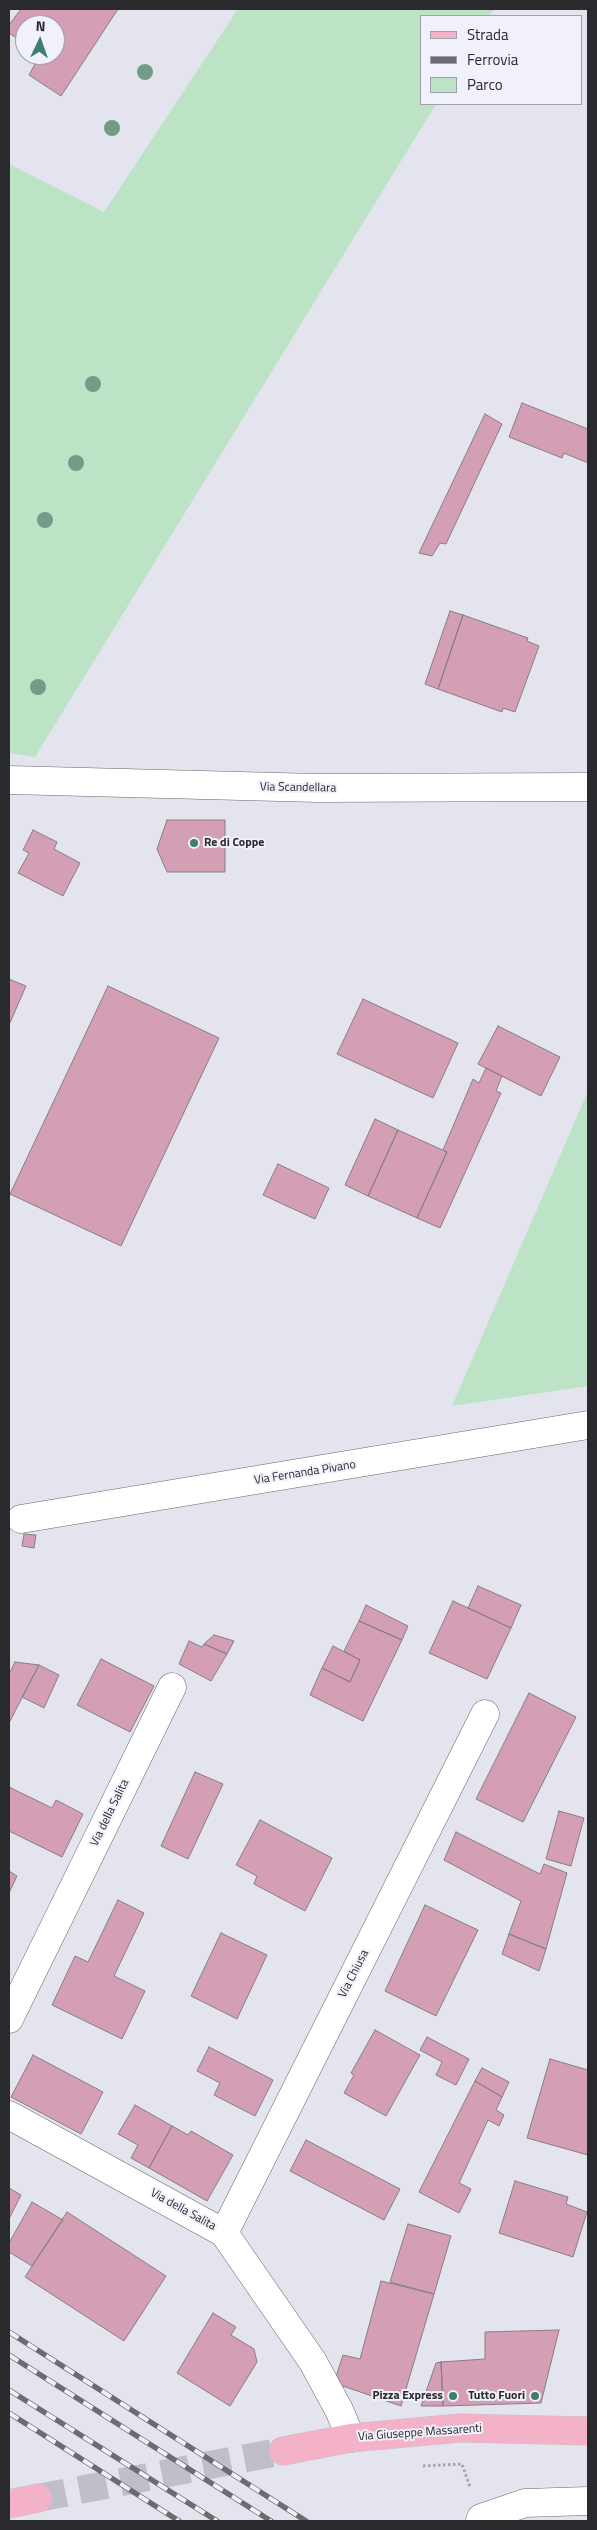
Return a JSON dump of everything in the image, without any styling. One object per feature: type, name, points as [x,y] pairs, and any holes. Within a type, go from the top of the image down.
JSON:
[{"type":"main road","name":"Via Giuseppe Massarenti","points":[[283,2451],[350,2438],[460,2428],[588,2431]]},
{"type":"main road","points":[[9,2504],[38,2498]]},
{"type":"street","name":"Via Scandellara","points":[[9,780],[279,788],[588,788]]},
{"type":"street","name":"Via Fernanda Pivano","points":[[21,1519],[588,1425]]},
{"type":"street","name":"Via della Salita","points":[[9,2019],[172,1687]]},
{"type":"street","name":"Via Chiusa","points":[[224,2233],[485,1714]]},
{"type":"street","name":"Via della Salita","points":[[9,2115],[224,2233],[313,2362],[339,2410],[350,2438]]},
{"type":"street","points":[[480,2520],[525,2502],[588,2500]]},
{"type":"path","points":[[404,2432],[408,2468],[462,2464],[480,2520]]},
{"type":"green space","points":[[238,9],[494,9],[490,15],[420,15],[420,105],[435,105],[35,757],[9,753],[9,164],[104,212]]},
{"type":"green space","points":[[588,1091],[588,1386],[452,1406]]},
{"type":"building","points":[[21,9],[118,9],[61,96],[29,75],[34,65],[65,65],[65,15],[16,15]]},
{"type":"building","points":[[15,17],[15,37],[9,33],[9,25]]},
{"type":"building","points":[[522,403],[588,429],[588,463],[564,453],[562,458],[509,437]]},
{"type":"building","points":[[485,414],[502,424],[446,544],[440,543],[432,556],[419,553]]},
{"type":"building","points":[[450,611],[463,615],[438,689],[425,684]]},
{"type":"building","points":[[463,615],[528,638],[527,641],[539,646],[515,712],[503,708],[502,712],[438,689]]},
{"type":"building","points":[[167,820],[225,820],[225,872],[167,872],[157,849]]},
{"type":"building","points":[[33,830],[57,842],[54,849],[80,863],[63,896],[18,873],[29,853],[23,850]]},
{"type":"building","points":[[9,979],[26,986],[9,1025]]},
{"type":"building","points":[[108,986],[219,1038],[121,1246],[10,1194]]},
{"type":"building","points":[[363,999],[458,1043],[433,1098],[337,1054]]},
{"type":"building","points":[[498,1026],[560,1057],[541,1096],[478,1064]]},
{"type":"building","points":[[486,1068],[502,1076],[496,1091],[501,1093],[440,1228],[417,1218],[447,1152],[443,1150],[473,1079],[479,1083]]},
{"type":"building","points":[[375,1119],[398,1130],[368,1196],[345,1185]]},
{"type":"building","points":[[398,1130],[447,1152],[417,1218],[368,1196]]},
{"type":"building","points":[[278,1164],[329,1188],[315,1219],[263,1195]]},
{"type":"building","points":[[24,1534],[36,1535],[34,1548],[22,1546]]},
{"type":"building","points":[[478,1586],[521,1605],[511,1628],[468,1608]]},
{"type":"building","points":[[453,1601],[511,1628],[487,1679],[429,1653]]},
{"type":"building","points":[[366,1605],[408,1626],[402,1640],[359,1621]]},
{"type":"building","points":[[359,1621],[402,1640],[363,1721],[310,1695],[322,1668],[350,1682],[360,1660],[344,1651]]},
{"type":"building","points":[[214,1635],[234,1641],[227,1654],[204,1644]]},
{"type":"building","points":[[189,1641],[202,1647],[204,1644],[227,1654],[211,1681],[179,1664]]},
{"type":"building","points":[[333,1646],[360,1660],[350,1682],[322,1668]]},
{"type":"building","points":[[101,1659],[154,1686],[130,1732],[77,1705]]},
{"type":"building","points":[[15,1662],[39,1665],[9,1723],[9,1674]]},
{"type":"building","points":[[39,1665],[59,1675],[44,1708],[22,1697]]},
{"type":"building","points":[[529,1693],[576,1717],[523,1822],[476,1799]]},
{"type":"building","points":[[195,1772],[223,1784],[188,1859],[161,1846]]},
{"type":"building","points":[[9,1787],[52,1808],[56,1800],[83,1814],[62,1857],[9,1831]]},
{"type":"building","points":[[559,1811],[584,1818],[571,1866],[546,1859]]},
{"type":"building","points":[[260,1820],[332,1858],[305,1911],[254,1884],[257,1876],[236,1865]]},
{"type":"building","points":[[456,1832],[540,1874],[544,1864],[567,1873],[546,1949],[509,1934],[521,1901],[444,1860]]},
{"type":"building","points":[[9,1871],[17,1876],[9,1893]]},
{"type":"building","points":[[118,1900],[144,1913],[114,1976],[145,1991],[122,2039],[52,2005],[75,1956],[88,1962]]},
{"type":"building","points":[[425,1905],[478,1930],[436,2016],[385,1991]]},
{"type":"building","points":[[221,1933],[267,1955],[237,2019],[191,1996]]},
{"type":"building","points":[[509,1934],[546,1949],[539,1971],[502,1954]]},
{"type":"building","points":[[375,2030],[420,2055],[386,2116],[344,2093],[354,2075],[351,2073]]},
{"type":"building","points":[[427,2037],[469,2059],[456,2085],[436,2075],[442,2062],[420,2050]]},
{"type":"building","points":[[209,2047],[273,2080],[255,2116],[214,2095],[220,2083],[197,2071]]},
{"type":"building","points":[[33,2055],[103,2092],[81,2134],[11,2097]]},
{"type":"building","points":[[550,2059],[588,2070],[588,2155],[527,2138]]},
{"type":"building","points":[[482,2068],[509,2082],[502,2097],[475,2081]]},
{"type":"building","points":[[475,2081],[502,2097],[496,2110],[504,2115],[499,2126],[488,2120],[459,2183],[471,2189],[459,2213],[419,2192]]},
{"type":"building","points":[[135,2105],[172,2126],[149,2168],[131,2158],[138,2145],[118,2134]]},
{"type":"building","points":[[172,2126],[188,2135],[191,2131],[233,2155],[207,2201],[149,2168]]},
{"type":"building","points":[[306,2140],[400,2189],[384,2220],[290,2171]]},
{"type":"building","points":[[515,2181],[568,2197],[566,2204],[587,2212],[573,2257],[499,2233]]},
{"type":"building","points":[[9,2188],[21,2195],[9,2219]]},
{"type":"building","points":[[32,2202],[63,2220],[32,2266],[9,2252],[9,2243]]},
{"type":"building","points":[[67,2212],[166,2276],[124,2341],[25,2277]]},
{"type":"building","points":[[408,2224],[451,2236],[434,2294],[390,2282]]},
{"type":"building","points":[[381,2281],[434,2294],[401,2406],[334,2383],[343,2355],[360,2359]]},
{"type":"building","points":[[213,2313],[236,2327],[231,2335],[254,2349],[257,2362],[230,2406],[177,2373]]},
{"type":"building","points":[[559,2330],[541,2403],[443,2406],[441,2362],[485,2359],[485,2332]]},
{"type":"building","points":[[441,2362],[443,2406],[421,2406],[436,2363]]},
{"type":"tunnel","points":[[38,2498],[283,2451]]},
{"type":"railway","points":[[9,2332],[306,2521]]},
{"type":"railway","points":[[9,2355],[271,2521]]},
{"type":"railway","points":[[9,2390],[217,2521]]},
{"type":"railway","points":[[9,2413],[179,2521]]},
{"type":"place","name":"Re di Coppe","points":[[194,843]]},
{"type":"place","name":"Pizza Express","points":[[453,2396]]},
{"type":"place","name":"Tutto Fuori","points":[[535,2396]]}]
